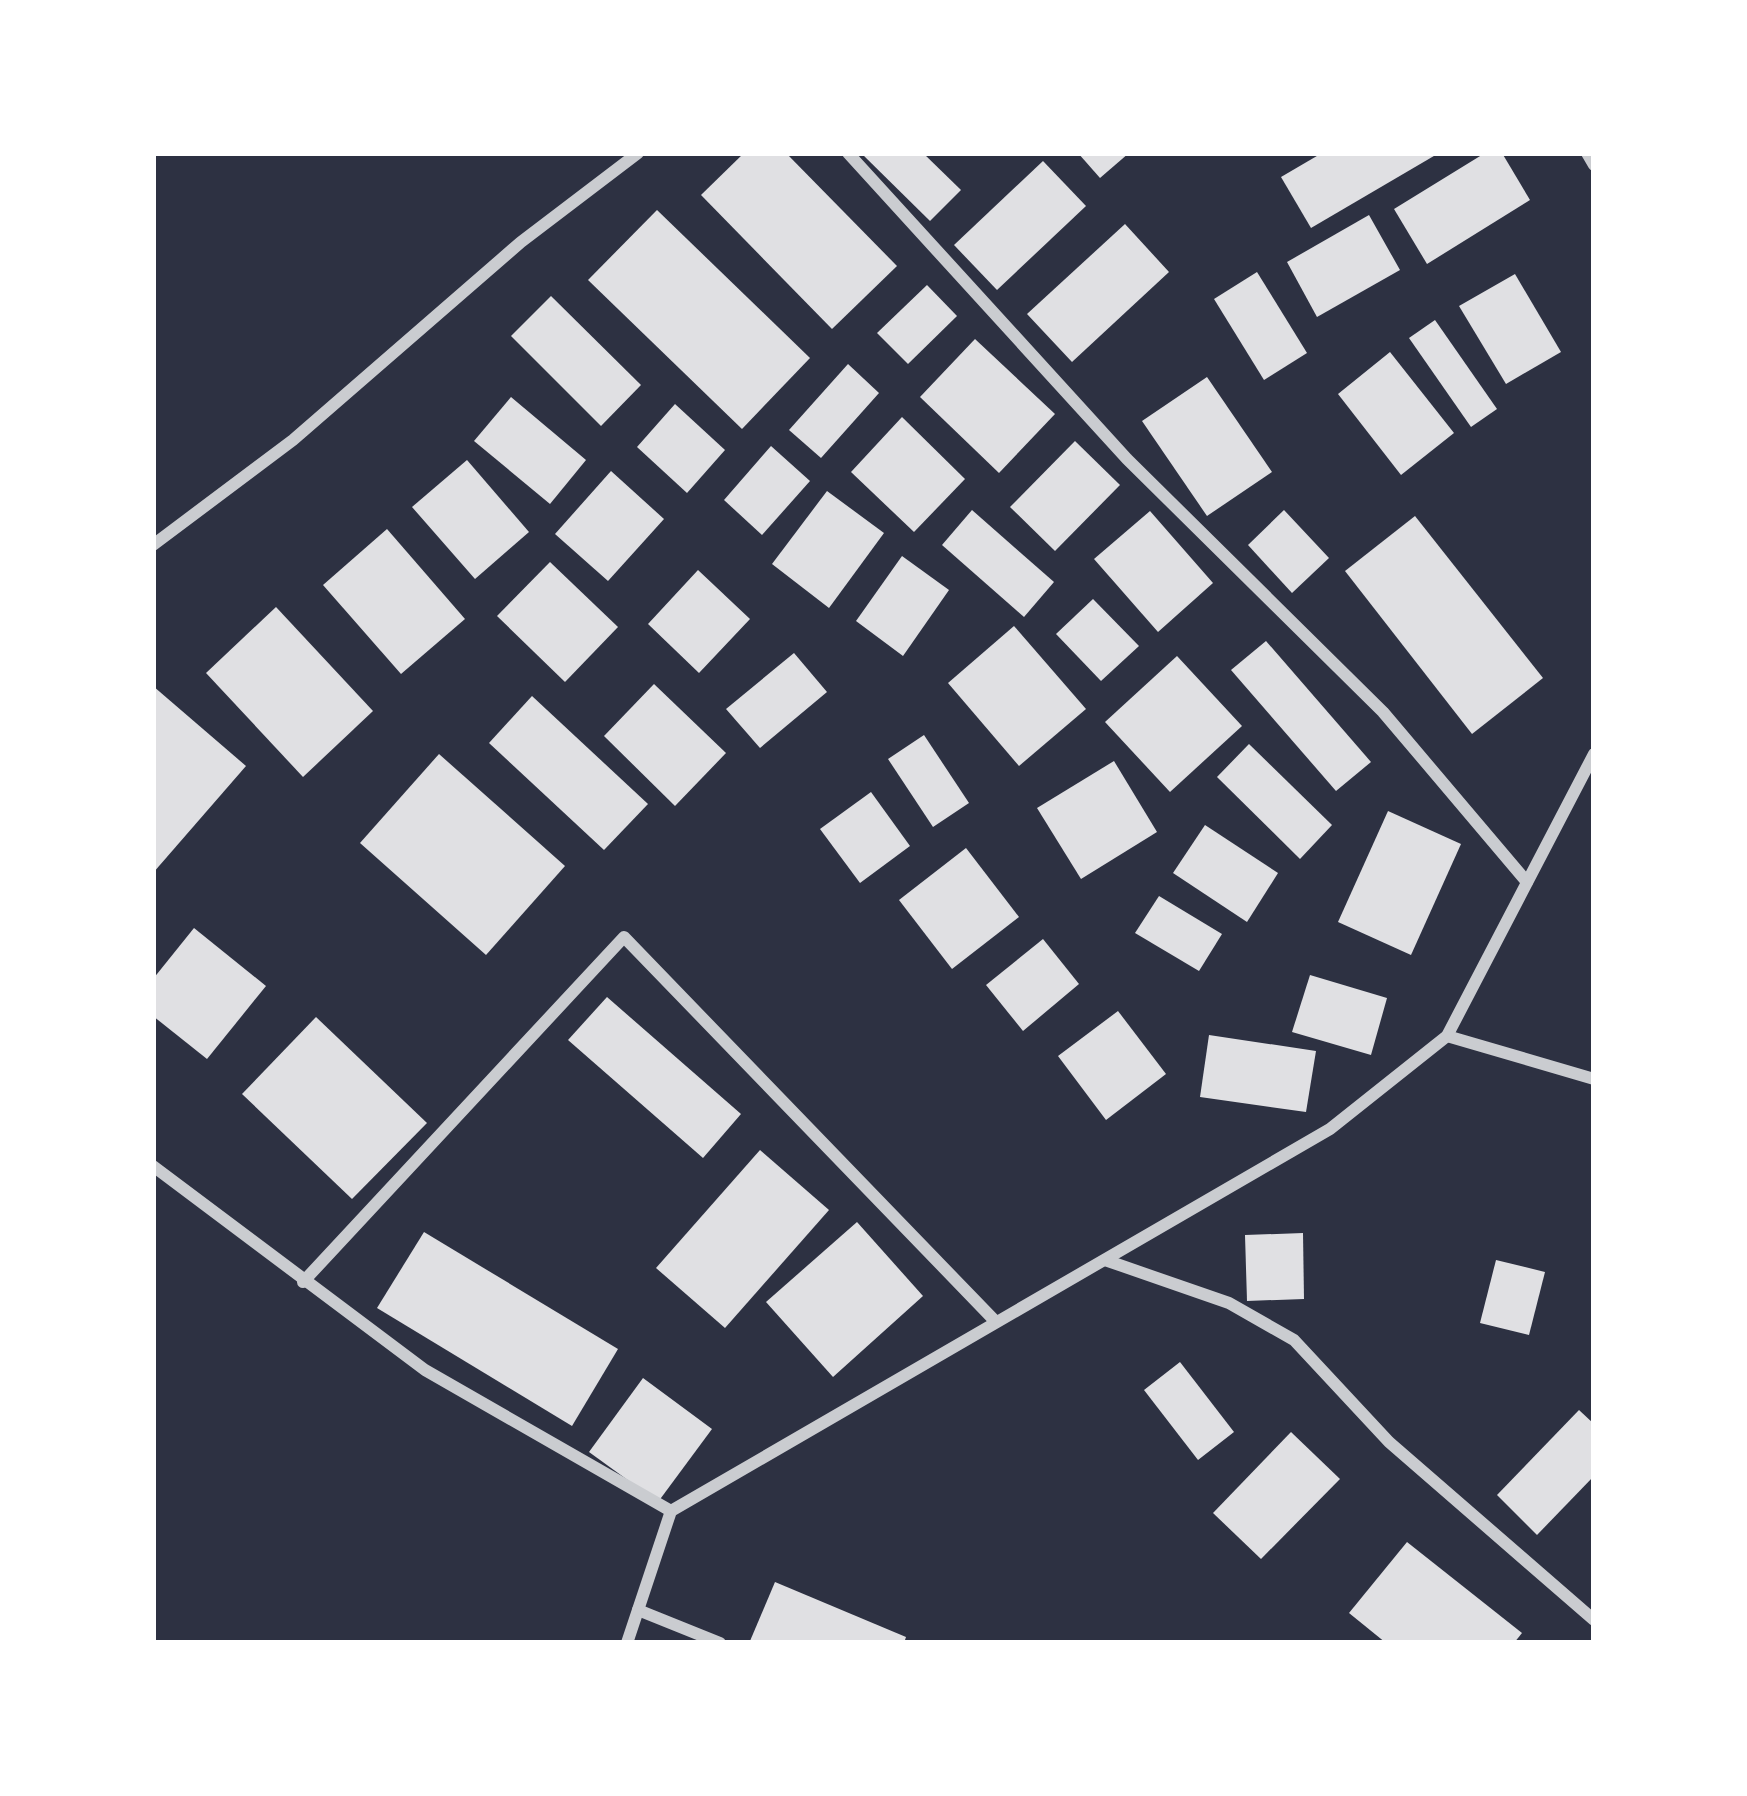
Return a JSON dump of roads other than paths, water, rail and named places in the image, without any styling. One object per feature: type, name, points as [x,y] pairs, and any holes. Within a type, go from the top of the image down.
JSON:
[{"type":"street","points":[[153,545],[293,440],[521,242],[638,153]]},
{"type":"street","points":[[848,153],[1127,459],[1383,712],[1527,882]]},
{"type":"street","points":[[1587,153],[1594,165]]},
{"type":"street","points":[[627,1643],[671,1511],[1330,1130],[1447,1036],[1594,754]]},
{"type":"street","points":[[303,1282],[624,937],[996,1322]]},
{"type":"street","points":[[1447,1036],[1594,1078]]},
{"type":"street","points":[[153,1166],[425,1370],[671,1511]]},
{"type":"street","points":[[1105,1260],[1229,1303],[1294,1340],[1389,1442],[1594,1620]]},
{"type":"street","points":[[638,1610],[720,1643]]}]
